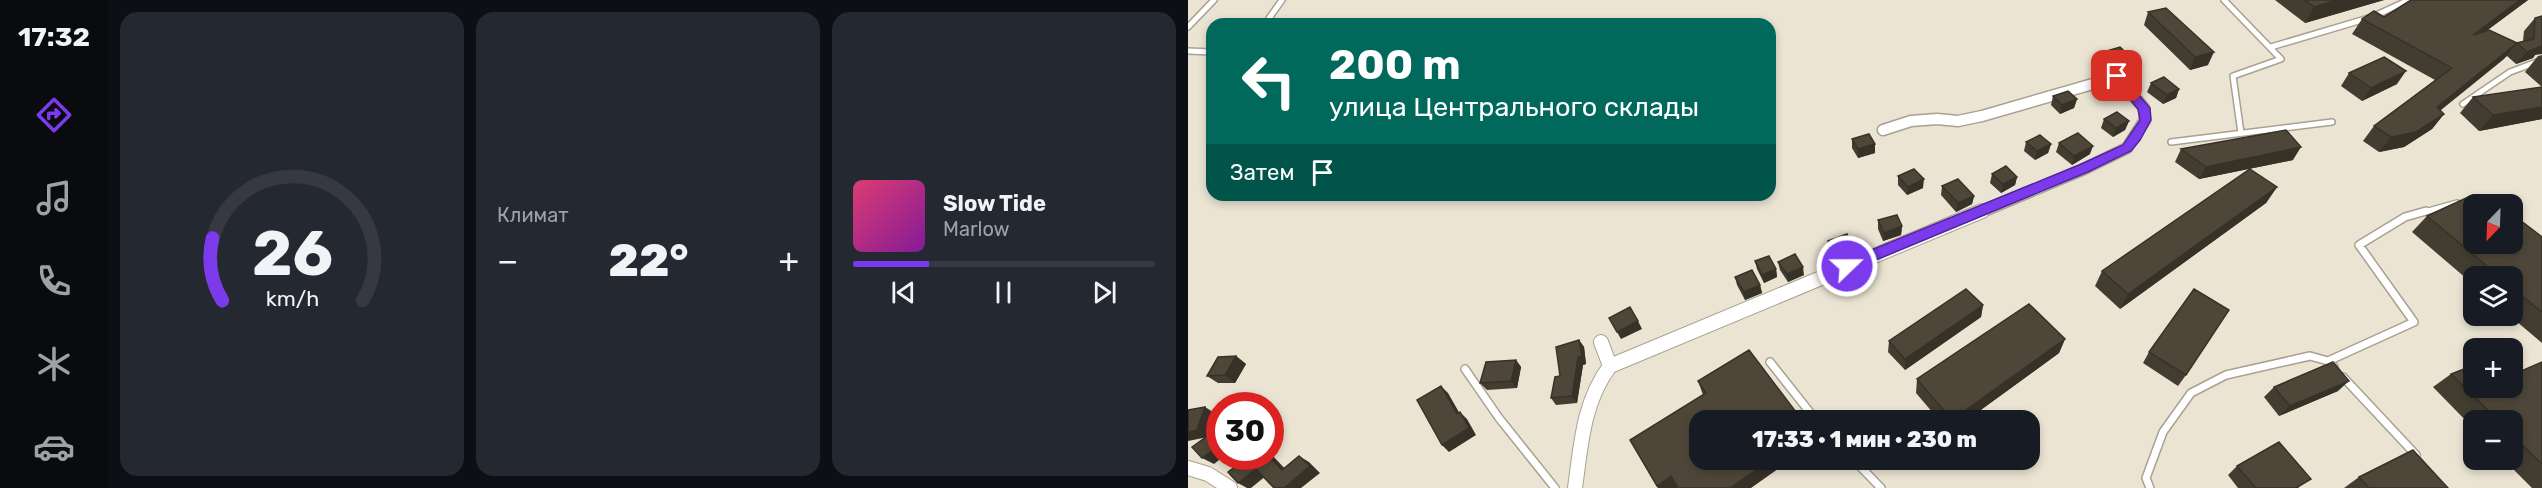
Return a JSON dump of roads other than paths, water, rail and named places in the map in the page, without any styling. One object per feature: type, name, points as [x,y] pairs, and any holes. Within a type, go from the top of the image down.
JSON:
[{"type":"street","points":[[1575,488],[1587,408],[1597,383],[1610,366],[2084,169],[2127,148],[2145,120],[2144,108],[2117,76],[1982,116],[1958,121],[1937,119],[1911,121],[1883,130]]},
{"type":"street","points":[[1601,342],[1610,366]]},
{"type":"street","points":[[1188,468],[1208,474],[1230,488]]},
{"type":"lane","points":[[1188,27],[1214,0]]},
{"type":"lane","points":[[1269,18],[1282,0]]},
{"type":"lane","points":[[2224,0],[2281,59],[2233,76],[2241,133]]},
{"type":"lane","points":[[2271,47],[2372,17],[2409,0]]},
{"type":"lane","points":[[1188,51],[1206,52]]},
{"type":"lane","points":[[2463,105],[2503,74],[2524,63],[2542,60]]},
{"type":"lane","points":[[2171,142],[2332,122]]},
{"type":"lane","points":[[2328,361],[2414,322],[2359,245],[2405,217],[2463,202]]},
{"type":"lane","points":[[2150,488],[2146,478],[2163,432],[2192,393],[2226,375],[2310,356],[2328,361],[2423,463]]},
{"type":"lane","points":[[1770,362],[1808,410]]},
{"type":"lane","points":[[1465,369],[1499,418],[1556,488]]},
{"type":"lane","points":[[1864,470],[1881,488]]}]
